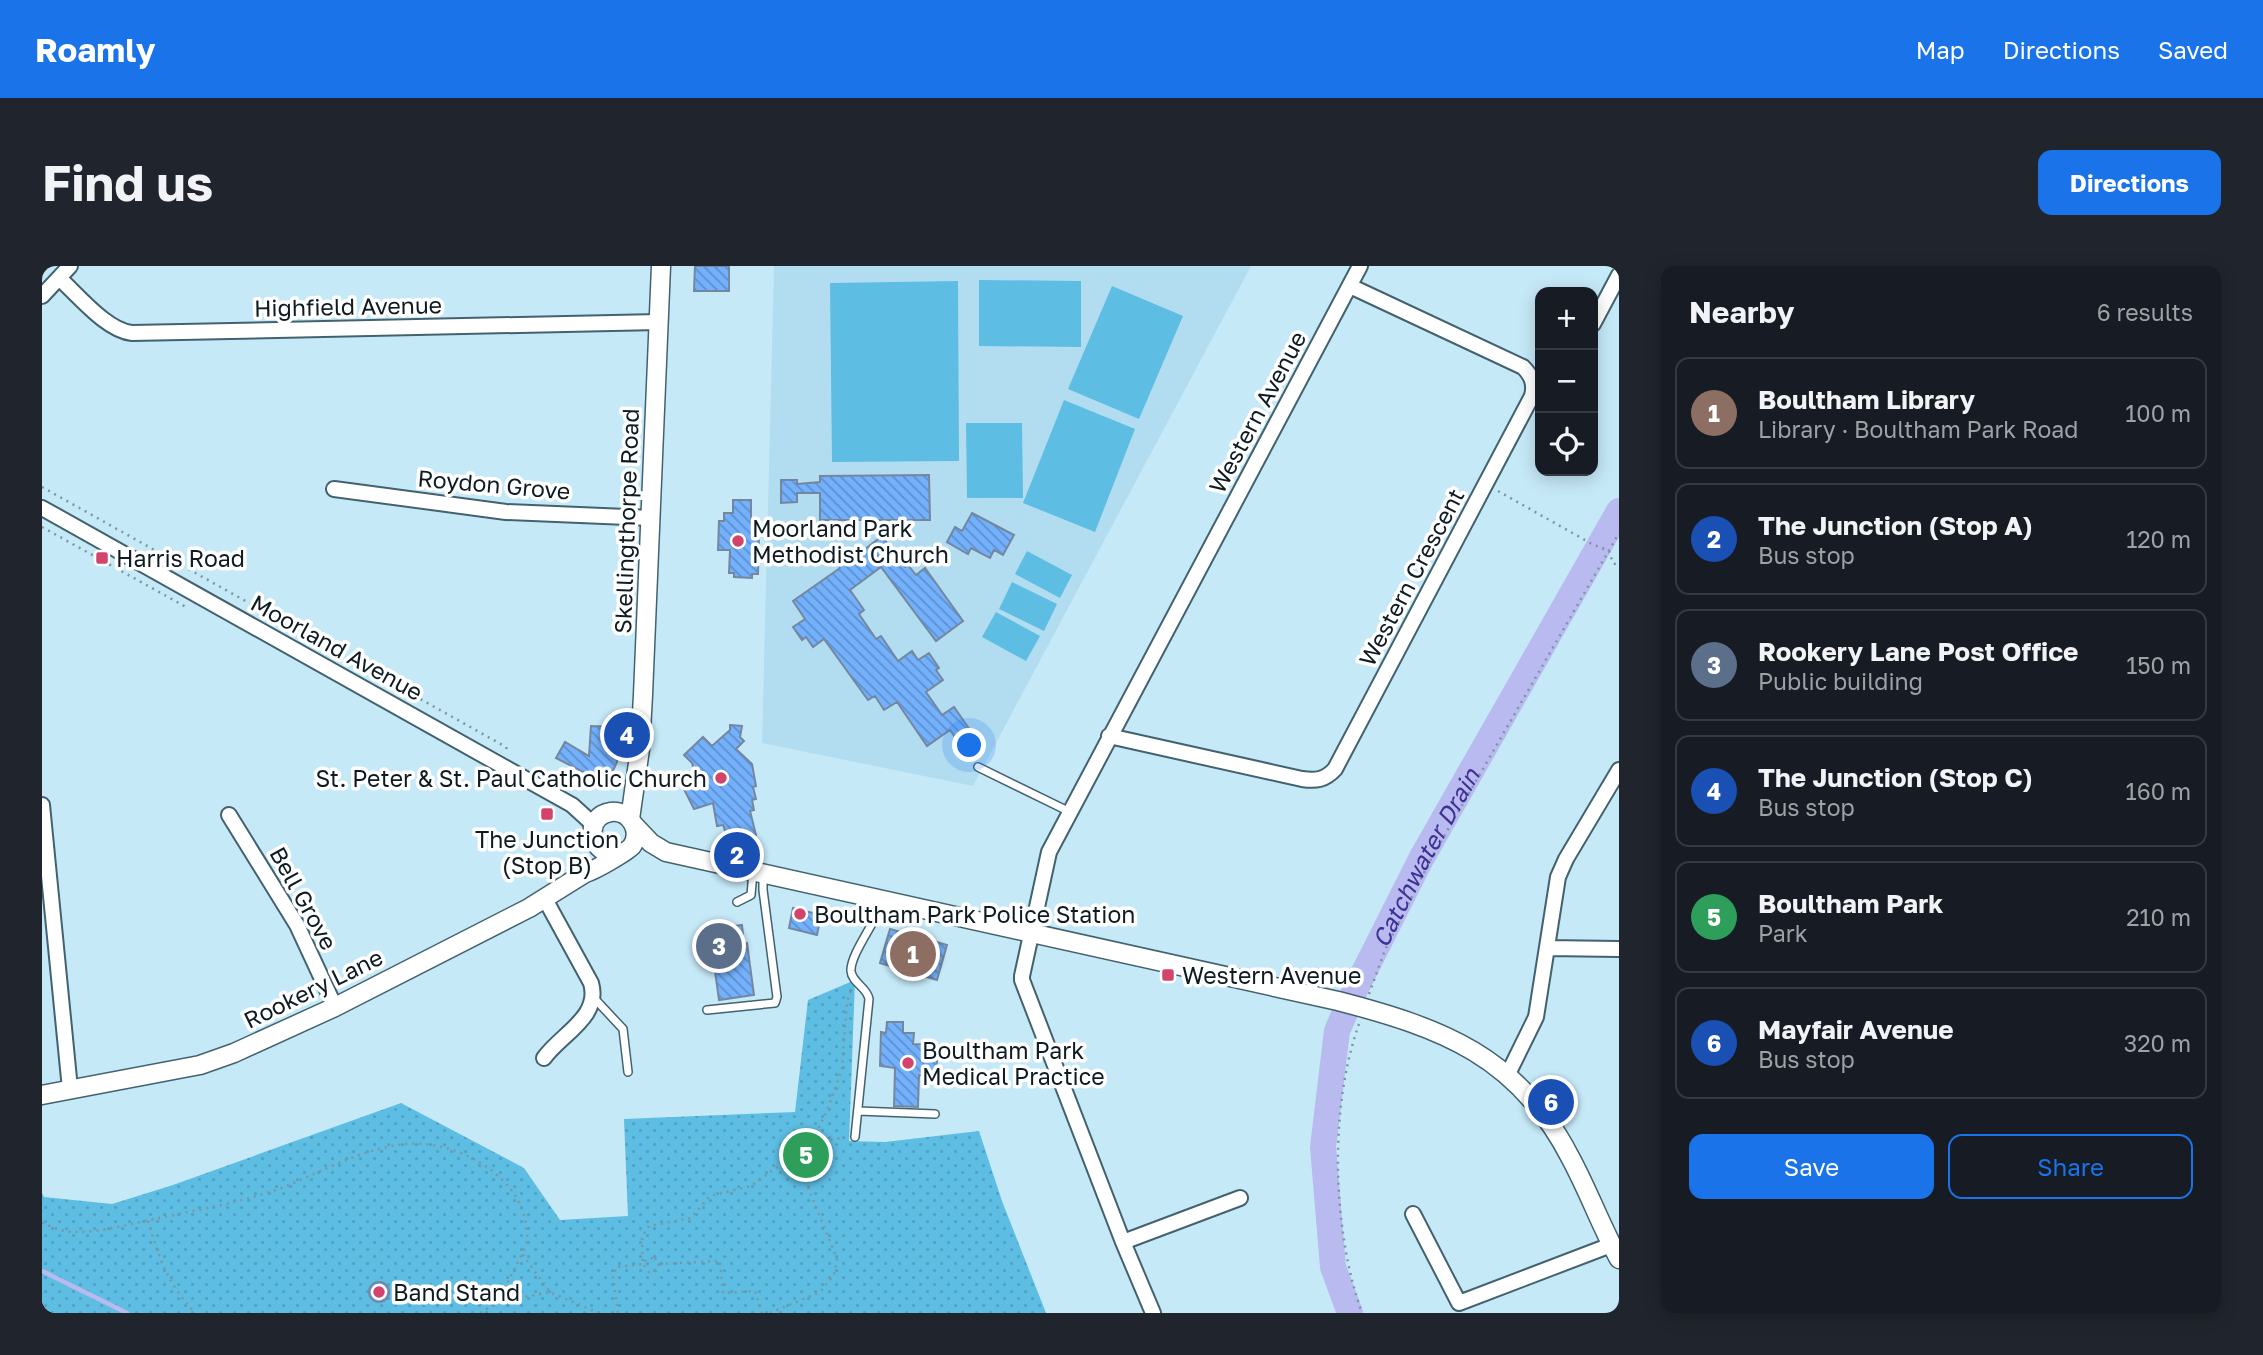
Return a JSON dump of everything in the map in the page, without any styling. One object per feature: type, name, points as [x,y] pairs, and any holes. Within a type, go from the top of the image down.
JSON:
[{"type":"street","points":[[42,296],[70,266]]},
{"type":"street","name":"Skellingthorpe Road","points":[[622,817],[637,779],[647,696],[661,266]]},
{"type":"street","name":"Western Avenue","points":[[1153,1313],[1022,980],[1031,932],[1045,864],[1070,811],[1360,266]]},
{"type":"street","points":[[1598,315],[1619,275]]},
{"type":"street","name":"Highfield Avenue","points":[[59,278],[111,325],[122,332],[132,333],[659,322]]},
{"type":"street","name":"Western Crescent","points":[[1350,286],[1523,367],[1535,377]]},
{"type":"street","name":"Western Crescent","points":[[1109,736],[1302,779],[1317,781],[1329,776],[1486,484],[1535,386]]},
{"type":"street","name":"Roydon Grove","points":[[334,489],[506,512],[651,519]]},
{"type":"street","name":"Moorland Avenue","points":[[42,508],[572,805],[622,817]]},
{"type":"street","points":[[1508,1074],[1536,1017],[1558,877],[1619,770]]},
{"type":"street","points":[[42,805],[70,1089]]},
{"type":"street","name":"Moorland Avenue","points":[[572,805],[594,833]]},
{"type":"street","name":"Bell Grove","points":[[229,815],[297,925],[335,1007]]},
{"type":"street","points":[[622,817],[635,838],[622,852]]},
{"type":"street","points":[[584,873],[598,819],[622,817],[651,844],[666,852],[1338,1001],[1389,1014],[1447,1035],[1508,1074],[1548,1118],[1570,1157],[1615,1252],[1462,1308],[1413,1214]]},
{"type":"street","points":[[594,833],[602,852],[666,852]]},
{"type":"street","name":"Rookery Lane","points":[[42,1095],[200,1065],[234,1053],[335,1007],[545,899],[622,852]]},
{"type":"street","points":[[544,1058],[551,1048],[584,1018],[594,998],[591,983],[545,899]]},
{"type":"street","points":[[1547,948],[1619,949]]},
{"type":"street","points":[[1123,1242],[1240,1198]]},
{"type":"lane","points":[[978,766],[1070,811]]},
{"type":"lane","points":[[737,902],[751,895],[758,873]]},
{"type":"lane","points":[[707,1010],[775,1003],[777,996],[763,890],[758,873]]},
{"type":"lane","points":[[855,1138],[869,999],[851,970],[884,899]]},
{"type":"lane","points":[[594,998],[623,1029],[628,1072]]},
{"type":"lane","points":[[858,1111],[934,1114]]},
{"type":"path","points":[[1486,484],[1609,551],[1613,563],[1619,566]]},
{"type":"path","points":[[42,487],[506,747],[517,774]]},
{"type":"path","points":[[1362,1313],[1348,1271],[1339,1197],[1343,1088],[1362,1008],[1385,950],[1431,859],[1619,533]]},
{"type":"path","points":[[770,1313],[820,1292],[834,1275],[837,1259],[808,1187],[812,1142],[842,1069],[847,1002],[855,980]]},
{"type":"path","points":[[659,1264],[656,1271],[649,1272],[643,1264],[642,1237],[649,1226],[691,1218],[710,1196],[751,1186],[812,1142],[844,1138]]},
{"type":"path","points":[[42,1223],[68,1232],[90,1232],[239,1200],[282,1187],[359,1156],[400,1144],[435,1144],[462,1154],[492,1170],[524,1210],[528,1238],[498,1301]]},
{"type":"path","points":[[148,1220],[161,1266],[182,1299],[195,1313]]},
{"type":"path","points":[[522,1254],[550,1292],[599,1313]]},
{"type":"path","points":[[618,1313],[613,1277],[616,1267],[643,1264],[648,1259],[655,1258],[659,1264]]},
{"type":"path","points":[[659,1264],[720,1261],[723,1293],[755,1291],[762,1313]]},
{"type":"path","points":[[480,1313],[498,1301],[550,1292]]},
{"type":"shaded area","points":[[774,266],[1251,266],[973,786],[762,743]]},
{"type":"shaded area","points":[[979,280],[1081,281],[1081,347],[979,346]]},
{"type":"shaded area","points":[[958,281],[959,461],[832,462],[830,283]]},
{"type":"shaded area","points":[[1112,286],[1183,316],[1139,419],[1068,389]]},
{"type":"shaded area","points":[[1064,400],[1135,429],[1095,532],[1023,503]]},
{"type":"shaded area","points":[[966,423],[1022,423],[1023,498],[967,498]]},
{"type":"shaded area","points":[[1027,551],[1072,575],[1060,598],[1015,574]]},
{"type":"shaded area","points":[[1012,582],[1057,604],[1044,631],[999,609]]},
{"type":"shaded area","points":[[996,612],[1040,636],[1026,661],[982,637]]},
{"type":"shaded area","points":[[855,980],[849,1141],[885,1142],[979,1131],[1002,1201],[1046,1313],[42,1313],[42,1193],[44,1197],[112,1204],[173,1185],[401,1103],[524,1168],[560,1220],[628,1216],[624,1119],[795,1112],[808,1000]]},
{"type":"building","points":[[695,266],[729,266],[729,291],[694,291]]},
{"type":"building","points":[[929,475],[930,520],[820,520],[820,493],[797,493],[797,502],[781,503],[781,480],[797,480],[797,484],[820,482],[820,476]]},
{"type":"building","name":"Moorland Park Methodist Church","points":[[733,500],[751,500],[751,522],[755,522],[755,533],[759,533],[758,574],[752,574],[752,578],[734,577],[734,573],[729,573],[730,550],[718,550],[719,521],[724,521],[724,513],[733,513]]},
{"type":"building","points":[[972,513],[1014,535],[1003,555],[994,550],[990,558],[971,548],[968,554],[947,542],[955,527],[962,531]]},
{"type":"building","points":[[882,536],[905,567],[908,565],[916,575],[925,568],[963,621],[936,641],[881,567],[850,590],[864,610],[859,614],[876,639],[881,636],[898,661],[912,651],[918,660],[929,653],[943,680],[926,692],[942,715],[954,707],[970,730],[957,740],[950,730],[927,746],[897,702],[884,710],[875,696],[868,700],[824,639],[813,647],[806,637],[802,640],[793,627],[805,619],[793,601],[840,568],[837,563],[857,549],[860,553]]},
{"type":"building","name":"St. Peter & St. Paul Catholic Church","points":[[730,725],[742,726],[740,737],[744,741],[736,749],[752,764],[756,799],[752,800],[754,810],[750,811],[756,835],[729,841],[723,825],[717,826],[713,803],[694,809],[681,783],[695,774],[692,763],[684,755],[703,737],[712,746],[730,730]]},
{"type":"building","points":[[591,726],[619,727],[617,762],[612,773],[603,779],[595,778],[556,758],[565,742],[589,756]]},
{"type":"building","points":[[793,908],[821,915],[817,935],[789,928]]},
{"type":"building","points":[[742,925],[754,995],[719,1000],[710,935],[714,935],[713,929]]},
{"type":"building","points":[[890,929],[947,945],[937,980],[880,963]]},
{"type":"building","name":"Boultham Park Medical Practice","points":[[887,1022],[903,1022],[903,1033],[914,1033],[913,1044],[943,1045],[942,1059],[937,1059],[936,1076],[919,1075],[918,1107],[894,1106],[895,1068],[880,1066],[881,1032],[886,1033]]},
{"type":"building","name":"Band Stand","points":[[375,1282],[383,1282],[389,1292],[383,1302],[375,1302],[369,1296],[369,1288]]},
{"type":"waterway","name":"Catchwater Drain","points":[[1350,1313],[1333,1267],[1323,1147],[1337,1031],[1421,859],[1619,511]]},
{"type":"waterway","points":[[42,1271],[127,1313]]},
{"type":"place","name":"Moorland Park Methodist Church","points":[[738,541]]},
{"type":"place","name":"Harris Road","points":[[102,558]]},
{"type":"place","name":"The Junction (Stop C)","points":[[627,735]]},
{"type":"place","name":"St. Peter & St. Paul Catholic Church","points":[[721,778]]},
{"type":"place","name":"The Junction (Stop B)","points":[[547,814]]},
{"type":"place","name":"The Junction (Stop A)","points":[[737,855]]},
{"type":"place","name":"Boultham Park Police Station","points":[[800,914]]},
{"type":"place","name":"Rookery Lane Post Office","points":[[719,946]]},
{"type":"place","name":"Boultham Library","points":[[913,954]]},
{"type":"place","name":"Western Avenue","points":[[1168,975]]},
{"type":"place","name":"Boultham Park Medical Practice","points":[[908,1063]]},
{"type":"place","name":"Mayfair Avenue","points":[[1551,1102]]},
{"type":"place","name":"Boultham Park","points":[[806,1155]]},
{"type":"place","name":"Band Stand","points":[[379,1292]]}]
